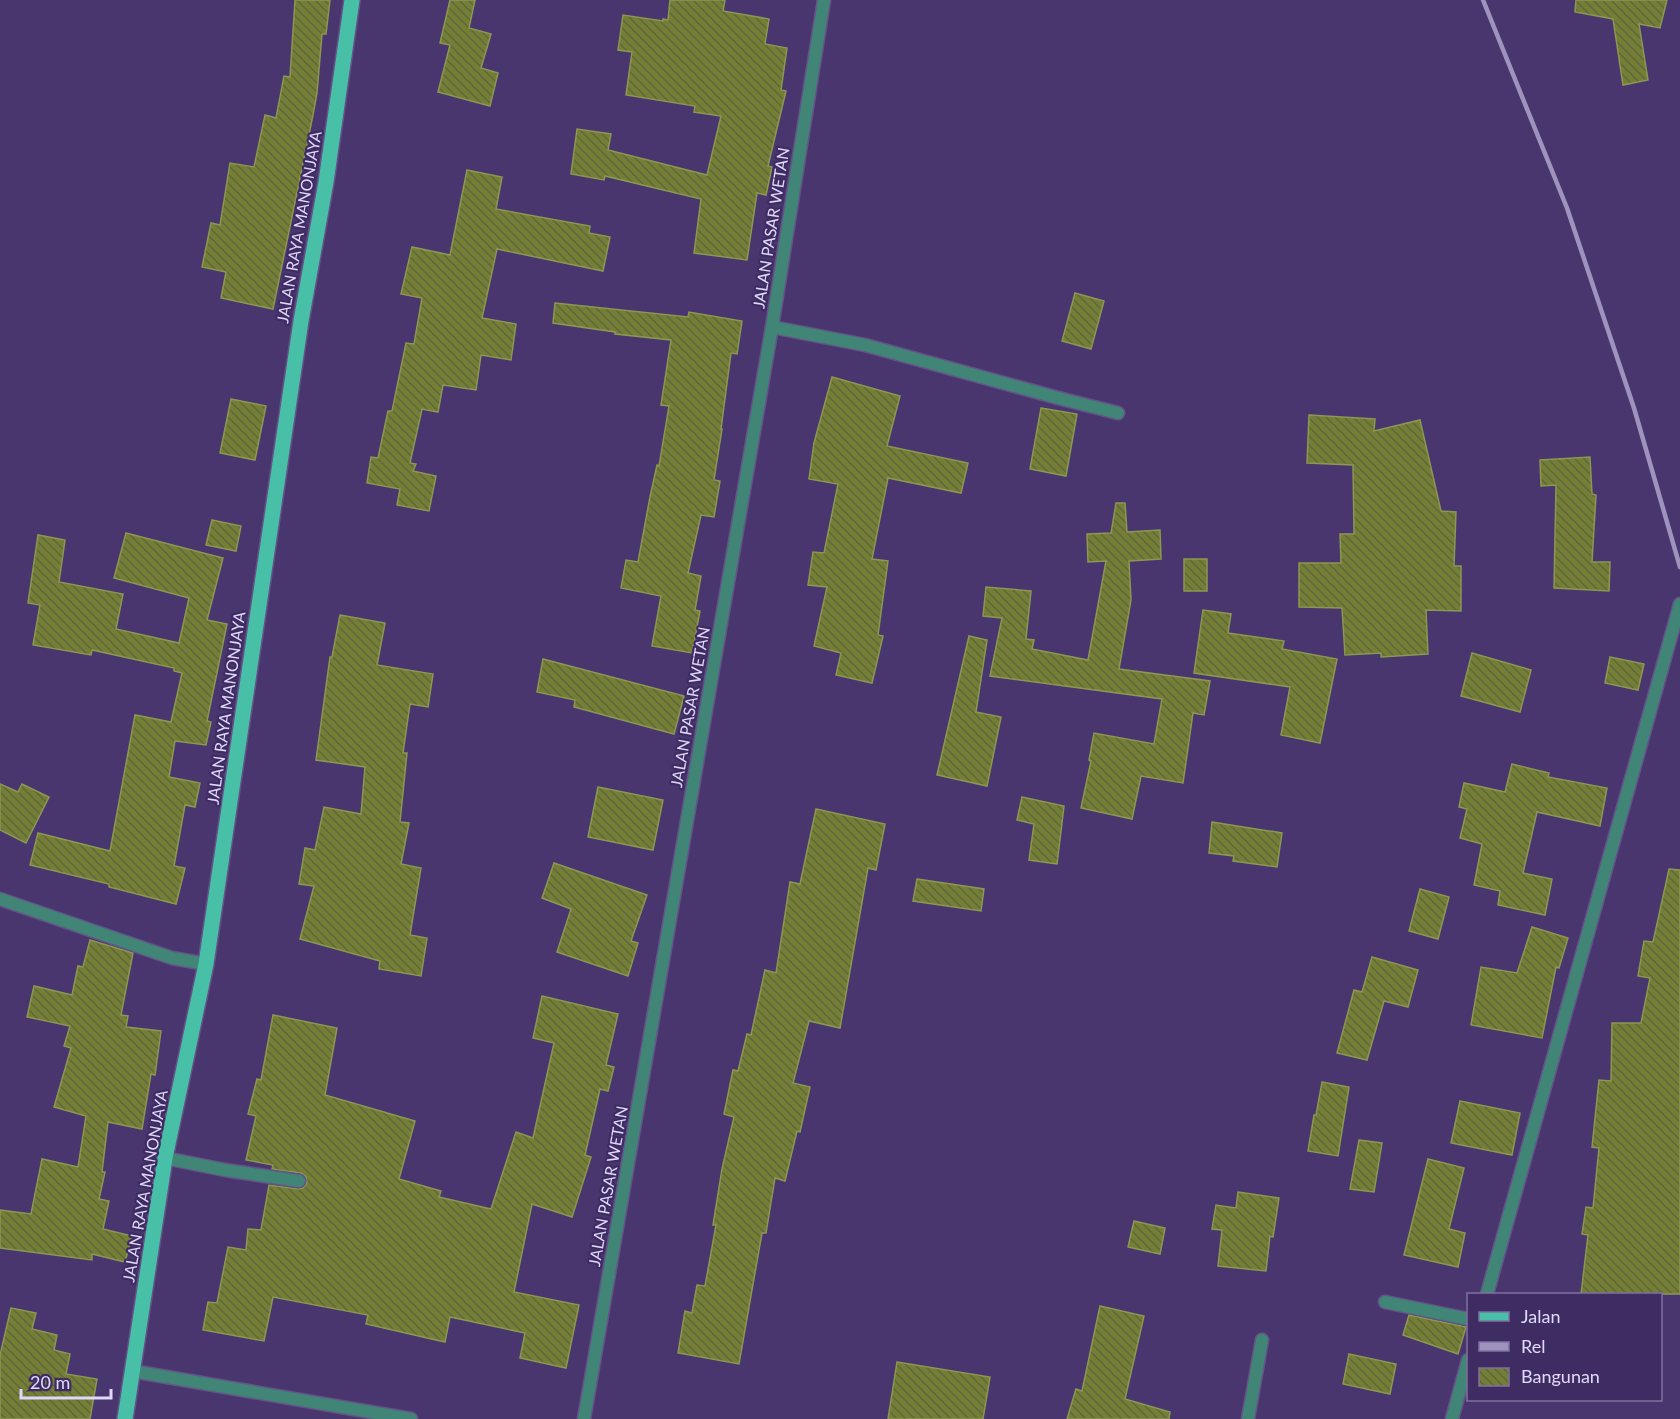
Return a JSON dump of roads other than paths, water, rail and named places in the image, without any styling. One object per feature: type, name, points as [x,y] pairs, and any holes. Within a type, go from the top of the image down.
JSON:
[{"type":"main road","name":"JALAN RAYA MANONJAYA","points":[[125,1419],[165,1158],[206,964],[301,321],[328,172],[352,0]]},
{"type":"street","name":"JALAN PASAR WETAN","points":[[584,1419],[772,327],[824,0]]},
{"type":"street","points":[[772,327],[865,345],[1118,413]]},
{"type":"street","points":[[1487,1293],[1680,604]]},
{"type":"street","points":[[0,899],[172,958],[206,964]]},
{"type":"street","points":[[165,1158],[298,1181]]},
{"type":"street","points":[[1385,1302],[1467,1319]]},
{"type":"street","points":[[1248,1419],[1262,1340]]},
{"type":"street","points":[[1452,1419],[1467,1364]]},
{"type":"street","points":[[132,1371],[411,1419]]},
{"type":"railway","points":[[1483,0],[1567,208],[1634,408],[1680,567]]}]
